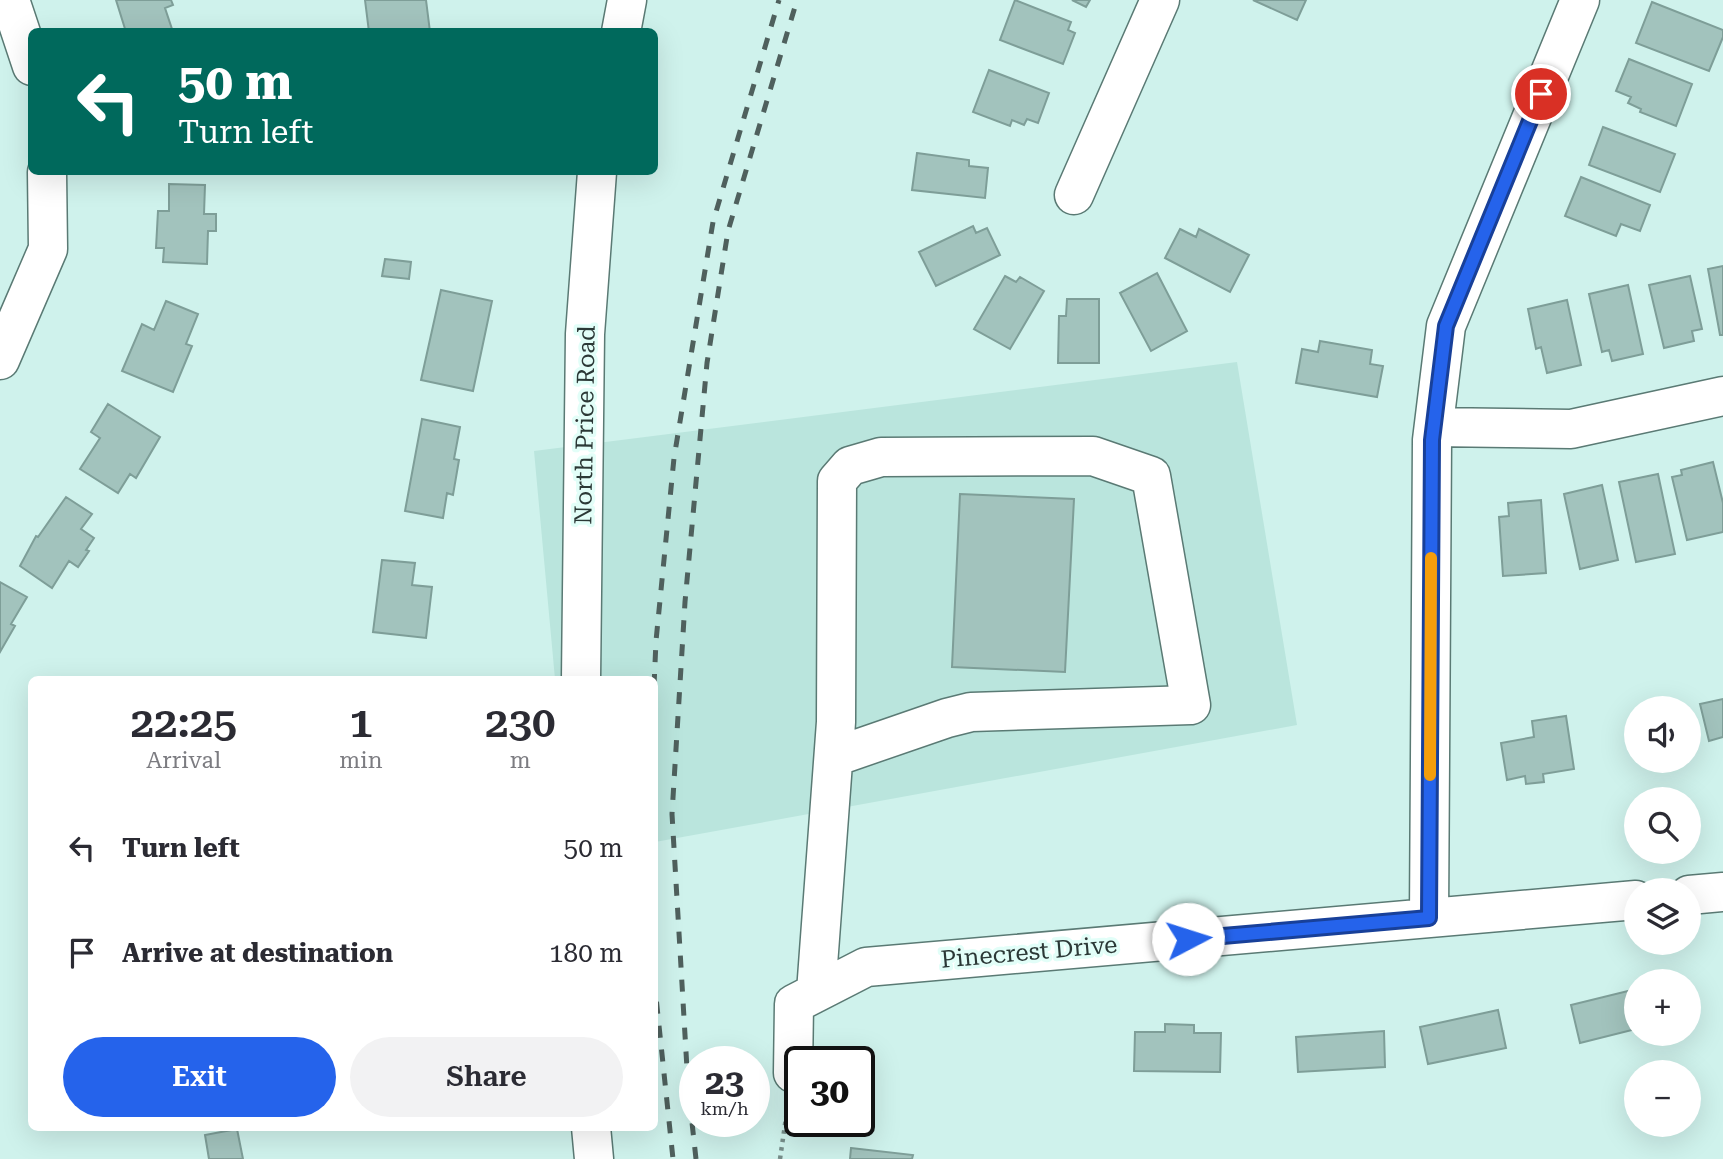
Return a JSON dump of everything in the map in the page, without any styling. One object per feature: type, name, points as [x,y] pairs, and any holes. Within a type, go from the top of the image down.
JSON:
[{"type":"street","points":[[9,0],[28,55]]},
{"type":"street","points":[[622,28],[627,0]]},
{"type":"street","points":[[1074,195],[1160,0]]},
{"type":"street","points":[[1429,918],[1434,427],[1446,326],[1580,0]]},
{"type":"street","points":[[0,360],[48,249],[47,175]]},
{"type":"street","name":"North Price Road","points":[[582,676],[585,334],[597,175]]},
{"type":"street","points":[[1434,427],[1571,429],[1723,396]]},
{"type":"street","points":[[816,992],[836,722],[837,481],[850,466],[881,457],[1093,456],[1151,476],[1191,705],[971,712],[834,757]]},
{"type":"street","points":[[1701,894],[1723,892]]},
{"type":"street","name":"Pinecrest Drive","points":[[793,1046],[794,1004],[866,967],[1624,901]]},
{"type":"street","points":[[591,1131],[594,1159]]},
{"type":"path","points":[[780,1159],[784,1133]]},
{"type":"shaded area","points":[[1237,362],[1297,725],[658,841],[658,676],[555,676],[534,451]]},
{"type":"building","points":[[116,0],[171,0],[173,5],[165,8],[172,28],[125,28]]},
{"type":"building","points":[[365,0],[426,0],[430,28],[368,28]]},
{"type":"building","points":[[1015,0],[1071,22],[1068,30],[1075,33],[1063,64],[1000,40]]},
{"type":"building","points":[[1072,0],[1090,0],[1086,7]]},
{"type":"building","points":[[1253,0],[1306,0],[1297,20]]},
{"type":"building","points":[[1652,2],[1723,30],[1723,37],[1709,71],[1636,43]]},
{"type":"building","points":[[1629,59],[1692,84],[1676,126],[1640,112],[1641,109],[1628,103],[1631,97],[1616,91]]},
{"type":"building","points":[[989,70],[1049,93],[1038,123],[1027,119],[1024,125],[1012,120],[1010,126],[973,112]]},
{"type":"building","points":[[1603,127],[1675,154],[1660,192],[1589,165]]},
{"type":"building","points":[[917,153],[969,160],[969,166],[988,168],[985,198],[912,190]]},
{"type":"building","points":[[1581,177],[1650,205],[1640,231],[1621,224],[1616,236],[1565,216]]},
{"type":"building","points":[[169,184],[205,185],[204,214],[216,214],[216,231],[208,231],[207,264],[163,262],[164,248],[156,248],[158,211],[169,211]]},
{"type":"building","points":[[973,226],[976,233],[987,228],[1000,255],[936,286],[919,252]]},
{"type":"building","points":[[1180,229],[1196,237],[1199,229],[1249,255],[1230,292],[1165,258]]},
{"type":"building","points":[[385,259],[411,262],[409,279],[382,276]]},
{"type":"building","points":[[1723,266],[1723,335],[1720,335],[1708,269]]},
{"type":"building","points":[[1157,273],[1187,331],[1151,351],[1120,293]]},
{"type":"building","points":[[1005,276],[1016,282],[1020,277],[1044,291],[1010,349],[974,329]]},
{"type":"building","points":[[1690,276],[1702,329],[1692,331],[1694,341],[1664,348],[1649,285]]},
{"type":"building","points":[[1628,285],[1643,354],[1612,361],[1609,350],[1602,352],[1589,294]]},
{"type":"building","points":[[441,290],[492,301],[473,391],[421,380]]},
{"type":"building","points":[[1067,299],[1099,299],[1099,363],[1058,363],[1059,316],[1066,316]]},
{"type":"building","points":[[1567,300],[1581,365],[1547,373],[1541,347],[1536,349],[1528,309]]},
{"type":"building","points":[[166,301],[198,314],[186,344],[192,346],[173,392],[122,371],[142,324],[154,330]]},
{"type":"building","points":[[1320,341],[1372,350],[1370,364],[1383,366],[1377,397],[1296,383],[1302,349],[1318,352]]},
{"type":"building","points":[[108,404],[160,437],[136,478],[130,474],[118,493],[80,469],[100,438],[91,432]]},
{"type":"building","points":[[422,419],[460,427],[454,459],[459,460],[453,495],[447,493],[443,518],[405,511]]},
{"type":"building","points":[[1713,462],[1723,503],[1723,532],[1687,540],[1672,477],[1682,475],[1681,470]]},
{"type":"building","points":[[1658,474],[1675,554],[1636,562],[1619,482]]},
{"type":"building","points":[[1602,485],[1618,560],[1580,569],[1564,494]]},
{"type":"building","points":[[960,494],[1074,499],[1065,672],[952,667]]},
{"type":"building","points":[[66,497],[92,514],[81,529],[94,538],[78,567],[69,561],[52,588],[20,566],[36,536],[38,537]]},
{"type":"building","points":[[1541,500],[1546,573],[1503,576],[1499,517],[1509,516],[1508,503]]},
{"type":"building","points":[[382,560],[415,563],[412,585],[432,587],[426,638],[373,632]]},
{"type":"building","points":[[0,582],[27,597],[11,624],[15,626],[0,652]]},
{"type":"building","points":[[1723,699],[1723,737],[1709,741],[1701,704]]},
{"type":"building","points":[[1566,716],[1574,769],[1543,774],[1544,782],[1526,784],[1525,776],[1507,780],[1501,743],[1534,737],[1532,721]]},
{"type":"building","points":[[1624,992],[1624,1032],[1580,1043],[1571,1005]]},
{"type":"building","points":[[1498,1010],[1506,1048],[1428,1064],[1420,1027]]},
{"type":"building","points":[[1165,1024],[1194,1025],[1194,1033],[1221,1033],[1220,1072],[1134,1071],[1135,1032],[1165,1032]]},
{"type":"building","points":[[1384,1031],[1385,1067],[1298,1072],[1296,1037]]},
{"type":"building","points":[[237,1131],[243,1159],[209,1159],[205,1135]]},
{"type":"building","points":[[851,1148],[913,1155],[912,1159],[850,1159]]},
{"type":"railway","points":[[654,676],[674,458],[713,222],[779,0]]},
{"type":"railway","points":[[696,1159],[688,1086],[672,814],[685,602],[707,363],[728,231],[797,0]]},
{"type":"railway","points":[[658,1016],[673,1159]]},
{"type":"slow traffic","points":[[1430,775],[1431,558]]},
{"type":"route","points":[[1188,939],[1429,918],[1432,440],[1446,326],[1541,94]]}]
